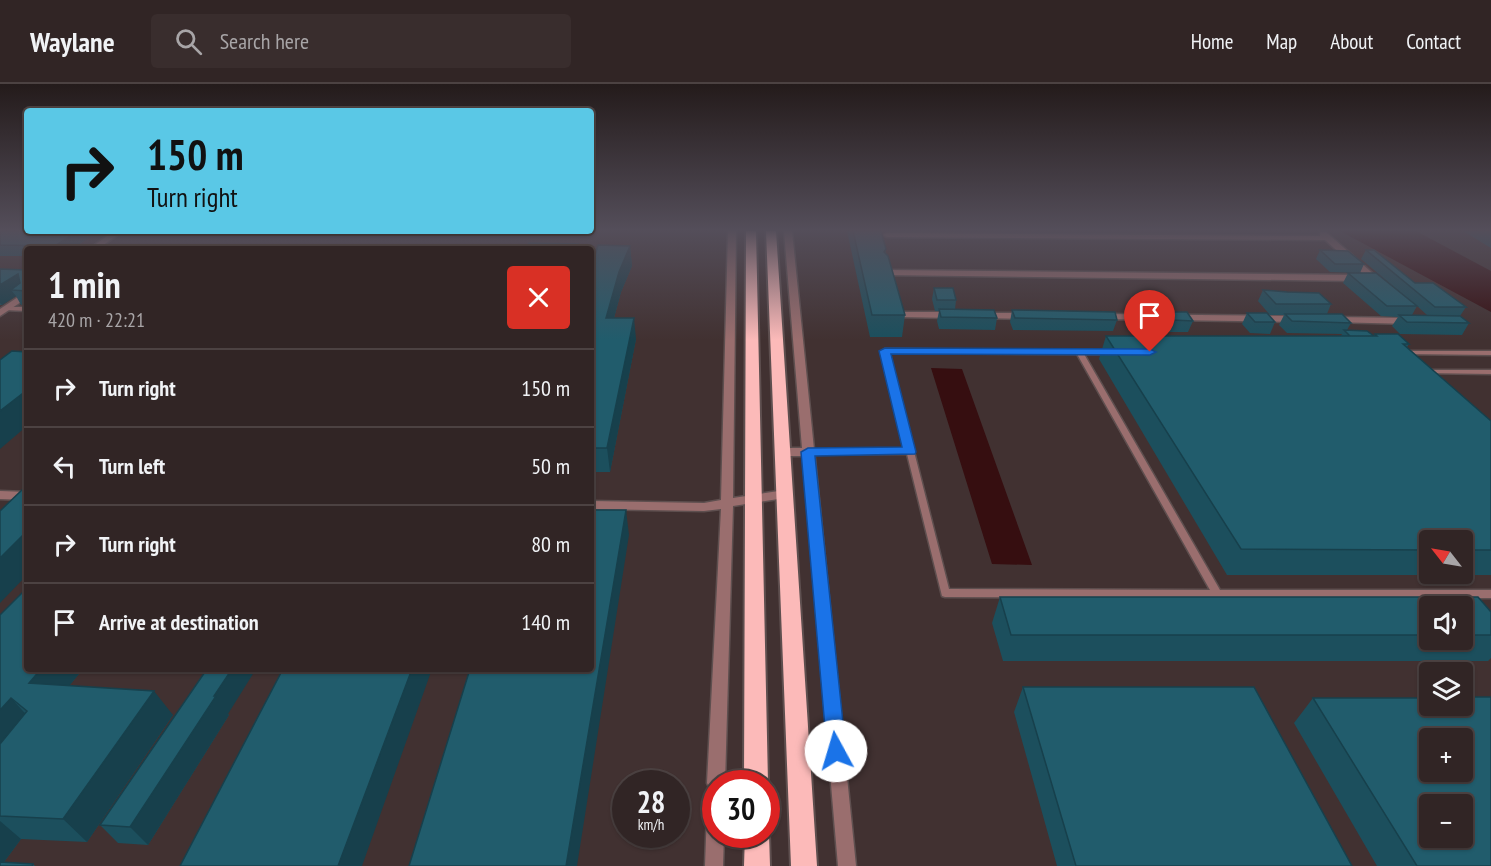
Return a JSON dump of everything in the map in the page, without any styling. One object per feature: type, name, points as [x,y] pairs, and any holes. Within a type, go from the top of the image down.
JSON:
[{"type":"highway","points":[[751,267],[756,770]]},
{"type":"highway","points":[[773,267],[804,866]]},
{"type":"highway","points":[[757,848],[757,866]]},
{"type":"street","points":[[717,770],[731,267]]},
{"type":"street","points":[[791,267],[847,866]]},
{"type":"street","points":[[1361,267],[1381,285]]},
{"type":"street","points":[[888,273],[1373,278]]},
{"type":"street","points":[[3,311],[24,296]]},
{"type":"street","points":[[1318,320],[1425,321],[1416,314]]},
{"type":"street","points":[[902,315],[961,315]]},
{"type":"street","points":[[973,316],[1033,316]]},
{"type":"street","points":[[1092,317],[1306,320]]},
{"type":"street","points":[[783,452],[808,452]]},
{"type":"street","points":[[594,505],[704,507],[784,494]]},
{"type":"street","points":[[0,495],[24,495]]},
{"type":"street","points":[[714,866],[715,848]]},
{"type":"lane","points":[[3,311],[24,309]]},
{"type":"lane","points":[[1127,352],[885,351],[945,593],[1491,594]]},
{"type":"lane","points":[[1079,352],[1217,594]]},
{"type":"lane","points":[[1399,353],[1491,353]]},
{"type":"lane","points":[[1420,372],[1491,372]]},
{"type":"lane","points":[[808,452],[910,452]]},
{"type":"shaded area","points":[[1408,267],[1484,267],[1491,271],[1491,312]]},
{"type":"shaded area","points":[[931,368],[962,369],[1032,565],[992,564]]},
{"type":"building","points":[[594,267],[621,267],[606,318],[634,318],[607,448],[594,448]]},
{"type":"building","points":[[861,267],[891,267],[905,315],[872,315]]},
{"type":"building","points":[[1387,267],[1396,267],[1415,283],[1433,283],[1466,307],[1435,307]]},
{"type":"building","points":[[0,269],[24,270],[24,291],[11,290],[20,283],[18,274],[0,285]]},
{"type":"building","points":[[1348,273],[1376,273],[1417,306],[1387,306]]},
{"type":"building","points":[[934,288],[953,288],[956,300],[937,300]]},
{"type":"building","points":[[1263,290],[1319,293],[1331,304],[1276,304]]},
{"type":"building","points":[[939,309],[994,310],[997,318],[941,317]]},
{"type":"building","points":[[1012,310],[1115,312],[1117,320],[1015,318]]},
{"type":"building","points":[[1168,312],[1187,312],[1193,321],[1173,320]]},
{"type":"building","points":[[1247,313],[1267,313],[1275,322],[1255,322]]},
{"type":"building","points":[[1285,314],[1342,314],[1351,323],[1292,321]]},
{"type":"building","points":[[1399,315],[1460,316],[1469,323],[1407,322]]},
{"type":"building","points":[[1344,330],[1367,331],[1374,336],[1350,336]]},
{"type":"building","points":[[1375,334],[1398,334],[1409,344],[1403,344],[1491,421],[1491,550],[1473,550],[1473,530],[1419,530],[1419,550],[1241,549],[1106,336],[1377,336]]},
{"type":"building","points":[[12,351],[24,352],[24,392],[0,411],[0,360]]},
{"type":"building","points":[[24,489],[24,534],[0,558],[0,511]]},
{"type":"building","points":[[594,510],[626,510],[566,866],[409,866],[469,672],[594,672]]},
{"type":"building","points":[[24,591],[24,672],[38,672],[29,683],[154,691],[63,819],[0,816],[0,744],[27,711],[11,698],[0,710],[0,615]]},
{"type":"building","points":[[1000,597],[1419,597],[1419,635],[1011,635]]},
{"type":"building","points":[[1473,597],[1478,597],[1491,612],[1491,635],[1473,635]]},
{"type":"building","points":[[205,672],[230,672],[130,827],[100,825]]},
{"type":"building","points":[[281,672],[411,672],[338,866],[180,866]]},
{"type":"building","points":[[1023,687],[1254,687],[1352,866],[1076,866]]},
{"type":"building","points":[[1473,697],[1491,697],[1491,866],[1417,866],[1313,698],[1419,698],[1419,716],[1473,716]]},
{"type":"building","points":[[0,862],[33,864],[32,866],[0,866]]},
{"type":"route","points":[[836,751],[808,452],[910,452],[885,351],[1150,352]]}]
